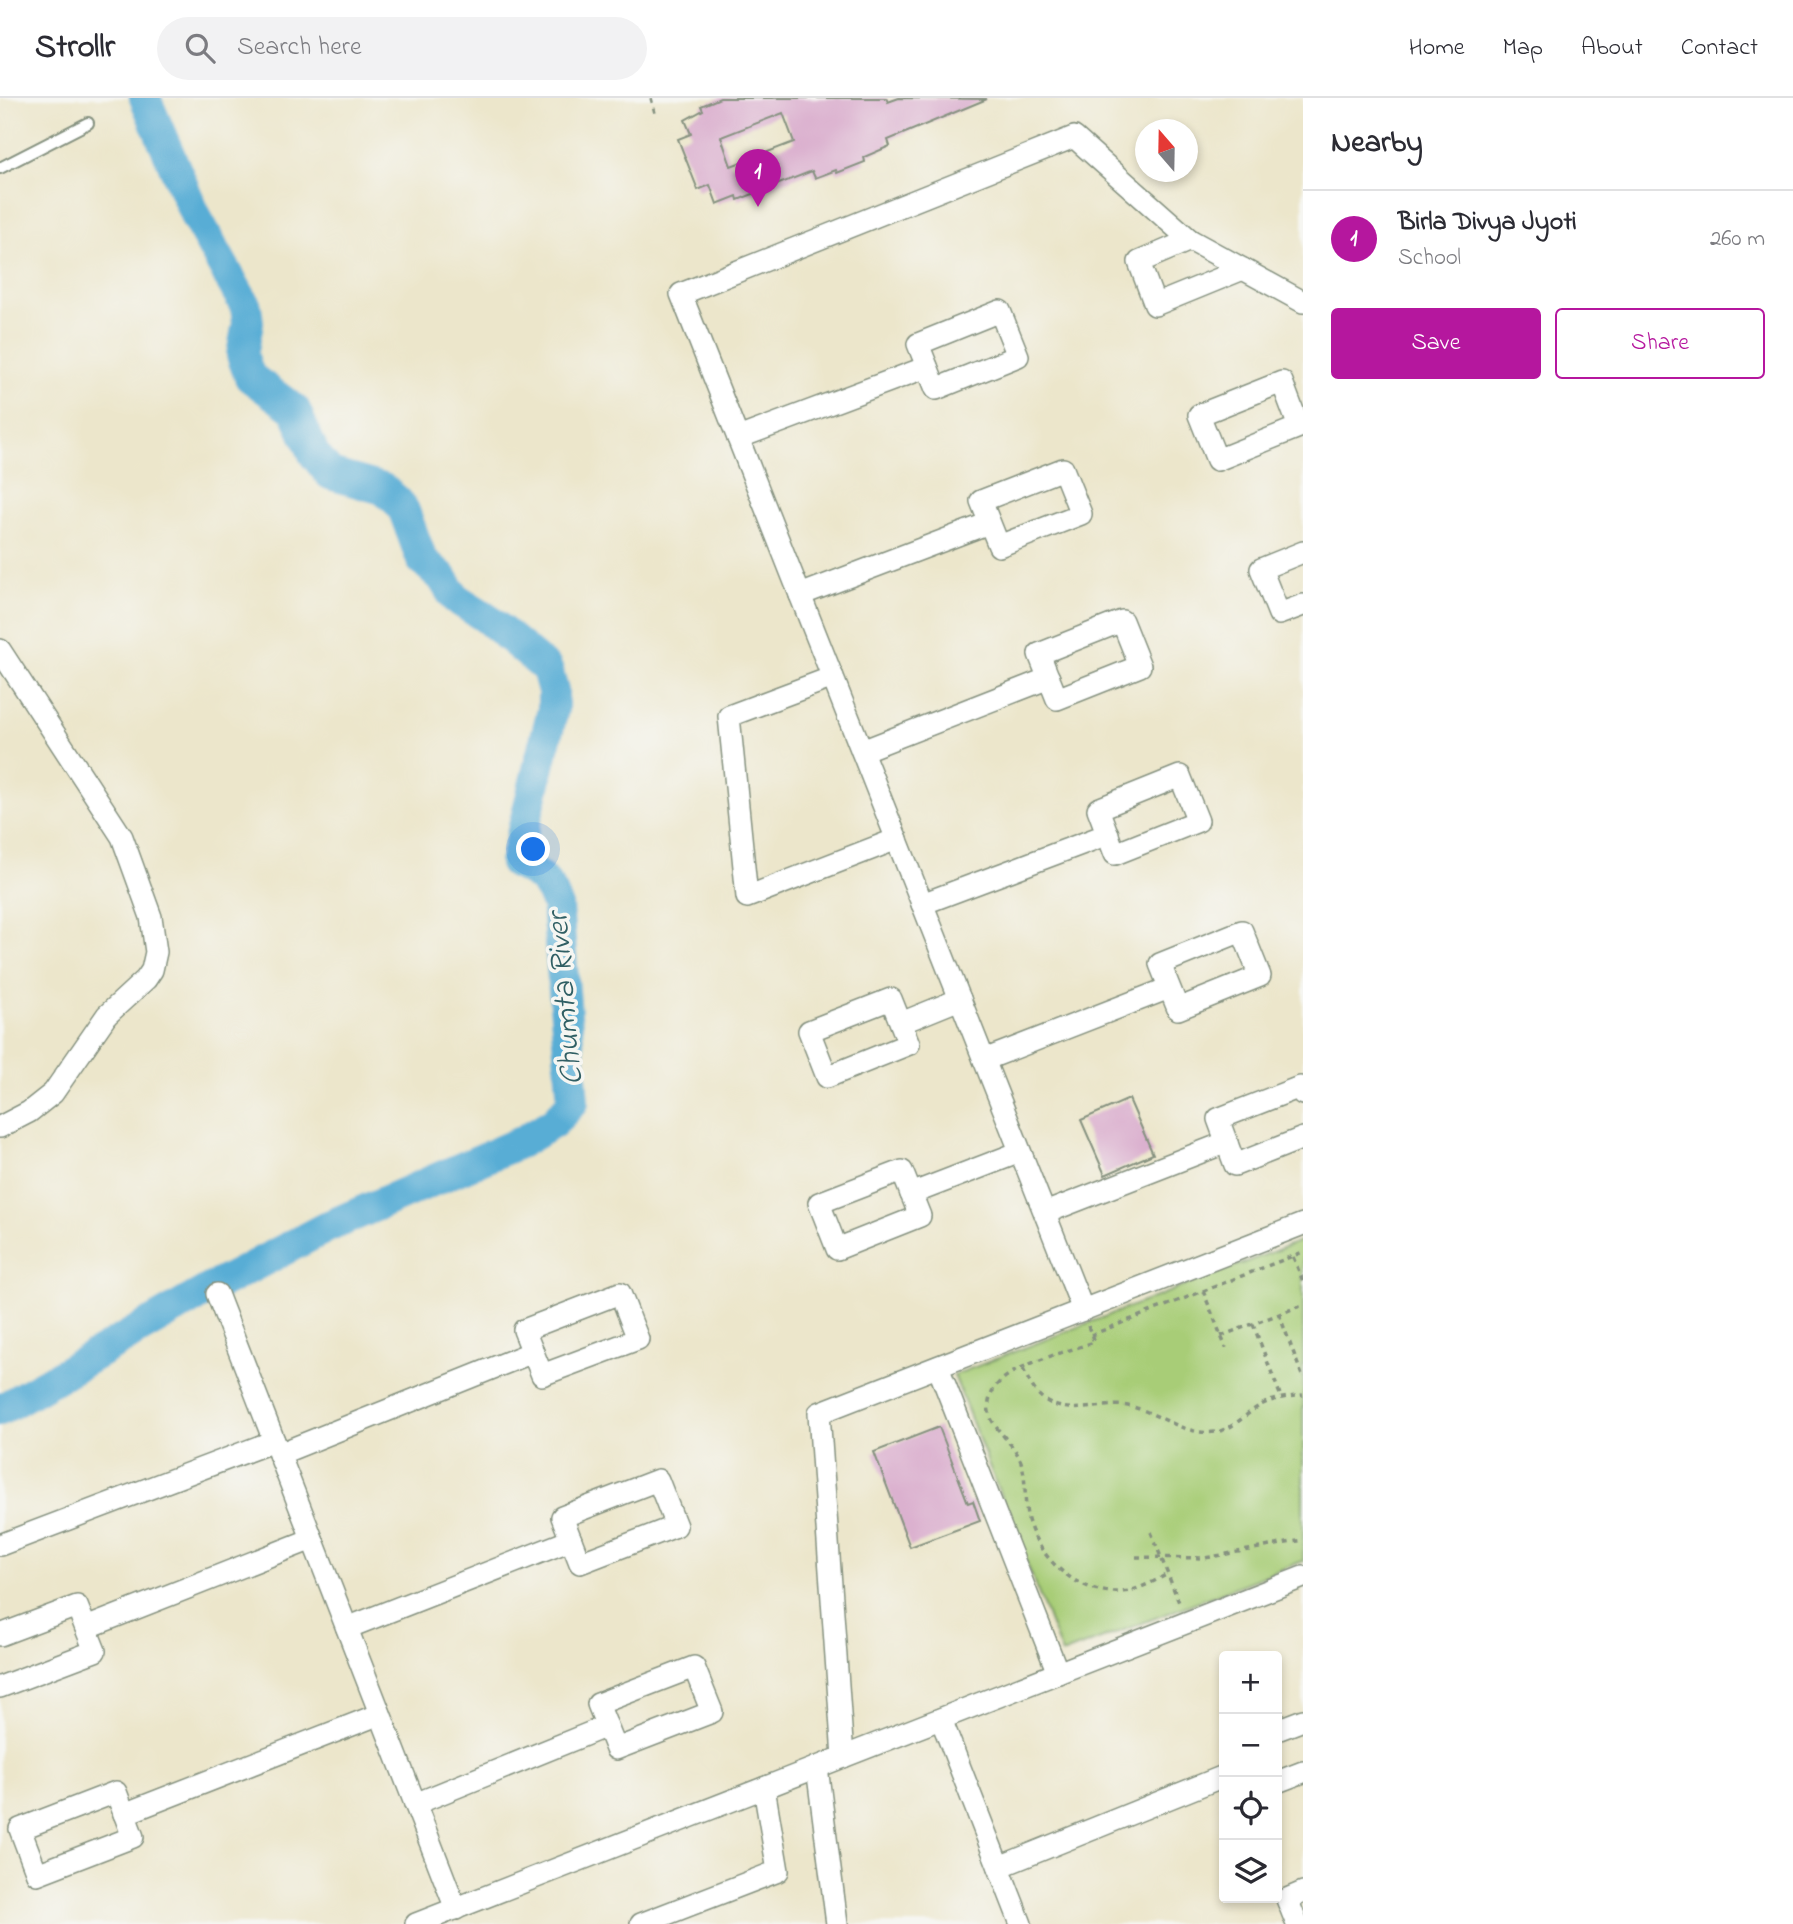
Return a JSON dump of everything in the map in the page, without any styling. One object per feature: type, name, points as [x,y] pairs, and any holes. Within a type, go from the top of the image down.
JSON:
[{"type":"street","points":[[1083,1310],[681,294],[1074,137],[1190,240],[1303,302]]},
{"type":"street","points":[[1190,240],[1139,262],[1155,305],[1243,269]]},
{"type":"street","points":[[1000,311],[1018,356],[936,389],[927,367],[918,344],[1000,311]]},
{"type":"street","points":[[738,438],[927,367]]},
{"type":"street","points":[[1282,382],[1297,403],[1300,427],[1217,460],[1199,415],[1282,382]]},
{"type":"street","points":[[1063,468],[1081,514],[999,546],[989,523],[981,501],[1063,468]]},
{"type":"street","points":[[800,595],[989,523]]},
{"type":"street","points":[[1303,552],[1261,569],[1279,614],[1303,605]]},
{"type":"street","points":[[1122,621],[1140,666],[1057,699],[1049,678],[1039,654],[1122,621]]},
{"type":"street","points":[[0,650],[122,837],[151,917],[156,953],[152,970],[107,1015],[53,1093],[29,1112],[0,1127]]},
{"type":"street","points":[[832,677],[729,716],[747,897],[897,839]]},
{"type":"street","points":[[862,751],[1049,678]]},
{"type":"street","points":[[1180,776],[1198,821],[1115,854],[1108,834],[1097,809],[1180,776]]},
{"type":"street","points":[[922,904],[1108,834]]},
{"type":"street","points":[[1242,931],[1260,976],[1178,1009],[1169,988],[1160,964],[1242,931]]},
{"type":"street","points":[[984,1060],[1169,988]]},
{"type":"street","points":[[891,999],[901,1023],[909,1044],[827,1076],[808,1031],[891,999]]},
{"type":"street","points":[[901,1023],[960,999]]},
{"type":"street","points":[[1303,1094],[1300,1087],[1218,1119],[1236,1165],[1303,1138]]},
{"type":"street","points":[[1045,1213],[1227,1142]]},
{"type":"street","points":[[911,1194],[1020,1152]]},
{"type":"street","points":[[902,1171],[911,1194],[920,1216],[837,1249],[820,1203],[902,1171]]},
{"type":"street","points":[[843,1757],[819,1413],[1303,1224]]},
{"type":"street","points":[[620,1293],[638,1339],[542,1375],[533,1352],[524,1330],[620,1293]]},
{"type":"street","points":[[217,1294],[456,1909]]},
{"type":"street","points":[[0,1545],[533,1352]]},
{"type":"street","points":[[938,1367],[1058,1673]]},
{"type":"street","points":[[658,1480],[676,1526],[580,1563],[571,1540],[562,1517],[658,1480]]},
{"type":"street","points":[[86,1628],[312,1539]]},
{"type":"street","points":[[346,1628],[571,1540]]},
{"type":"street","points":[[416,1924],[1303,1577]]},
{"type":"street","points":[[0,1635],[77,1606],[95,1651],[0,1688]]},
{"type":"street","points":[[694,1667],[712,1712],[616,1749],[607,1726],[598,1704],[694,1667]]},
{"type":"street","points":[[124,1814],[380,1714]]},
{"type":"street","points":[[941,1718],[1021,1924]]},
{"type":"street","points":[[1282,1728],[1303,1720]]},
{"type":"street","points":[[415,1804],[607,1726]]},
{"type":"street","points":[[817,1767],[837,1924]]},
{"type":"street","points":[[1282,1780],[1303,1772]]},
{"type":"street","points":[[999,1867],[1222,1777]]},
{"type":"street","points":[[641,1924],[778,1871],[764,1788]]},
{"type":"street","points":[[116,1792],[124,1814],[133,1838],[37,1874],[20,1829],[116,1792]]},
{"type":"street","points":[[1293,1923],[1287,1899],[1303,1892]]},
{"type":"lane","points":[[0,168],[88,123]]},
{"type":"path","points":[[652,98],[655,113]]},
{"type":"path","points":[[1091,1335],[1303,1252]]},
{"type":"path","points":[[1293,1256],[1303,1281]]},
{"type":"path","points":[[1203,1291],[1226,1348]]},
{"type":"path","points":[[1221,1336],[1303,1305]]},
{"type":"path","points":[[1279,1314],[1303,1378]]},
{"type":"path","points":[[1253,1324],[1281,1398]]},
{"type":"path","points":[[1094,1342],[1007,1374],[996,1386],[989,1400],[989,1419],[1020,1458],[1023,1494],[1035,1541],[1062,1571],[1077,1583],[1100,1590],[1128,1591],[1168,1574]]},
{"type":"path","points":[[1023,1368],[1033,1388],[1049,1402],[1070,1408],[1128,1406],[1186,1430],[1216,1432],[1234,1424],[1261,1405],[1281,1398],[1303,1395]]},
{"type":"path","points":[[1151,1532],[1187,1623]]},
{"type":"path","points":[[1136,1557],[1205,1558],[1303,1540]]},
{"type":"green space","points":[[1303,1240],[1303,1561],[1062,1654],[954,1375]]},
{"type":"building","points":[[720,98],[886,98],[888,102],[899,98],[987,99],[888,140],[890,146],[864,157],[865,162],[837,173],[836,170],[815,178],[812,171],[738,200],[737,196],[717,204],[710,185],[698,190],[678,139],[691,134],[685,120],[703,110],[701,106]],"holes":[[[783,113],[794,142],[731,166],[721,137]]]},
{"type":"building","points":[[1129,1099],[1153,1154],[1105,1175],[1081,1120]]},
{"type":"building","points":[[939,1427],[968,1503],[973,1501],[980,1521],[910,1547],[874,1452]]},
{"type":"waterway","name":"Chumta River","points":[[0,1410],[206,1291],[327,1227],[521,1142],[553,1123],[573,1102],[557,905],[542,879],[515,863],[553,709],[553,691],[547,669],[485,617],[455,598],[442,577],[422,560],[404,511],[397,501],[383,489],[330,474],[314,454],[295,410],[250,377],[242,355],[248,323],[246,307],[196,217],[145,98]]},
{"type":"place","name":"Birla Divya Jyoti","points":[[758,207]]}]
